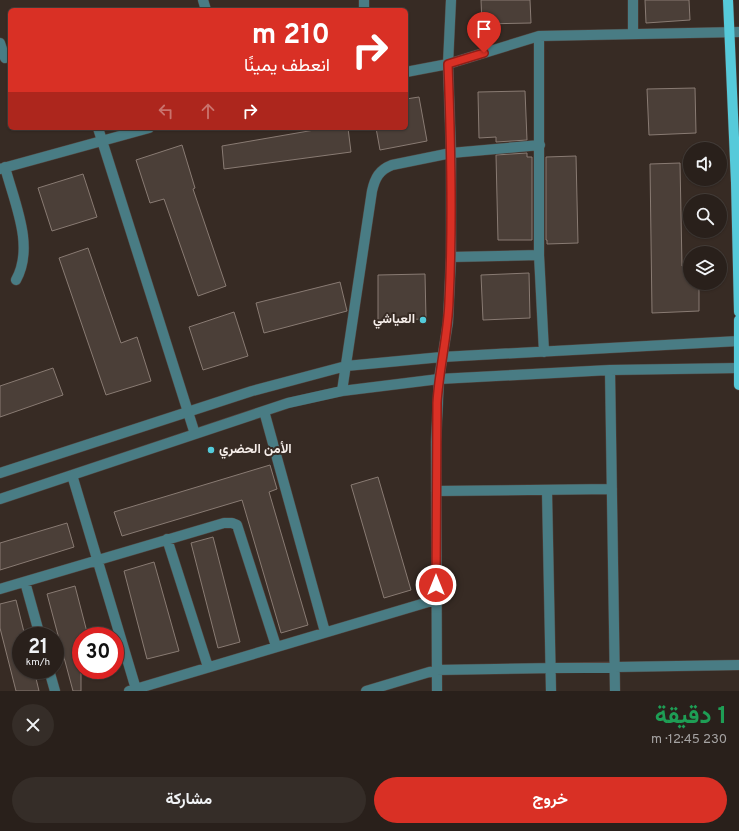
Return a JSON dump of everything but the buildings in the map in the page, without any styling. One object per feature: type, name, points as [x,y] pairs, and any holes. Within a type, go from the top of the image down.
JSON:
[{"type":"main road","points":[[728,0],[734,32],[738,183],[739,312]]},
{"type":"main road","points":[[739,320],[739,386]]},
{"type":"street","points":[[437,691],[435,600],[436,442],[439,379],[448,322],[451,257],[451,153],[448,64],[451,0]]},
{"type":"street","points":[[633,0],[633,33]]},
{"type":"street","points":[[408,72],[448,64],[539,36],[734,32]]},
{"type":"street","points":[[539,36],[539,255],[544,352]]},
{"type":"street","points":[[0,43],[5,58]]},
{"type":"street","points":[[99,130],[195,434]]},
{"type":"street","points":[[16,280],[24,256],[24,243],[2,168],[141,130]]},
{"type":"street","points":[[342,391],[374,181],[378,174],[384,168],[451,153],[540,145]]},
{"type":"street","points":[[451,257],[539,255]]},
{"type":"street","points":[[0,473],[188,413],[252,390],[346,366],[442,357],[739,341]]},
{"type":"street","points":[[0,499],[264,411],[342,391],[439,379],[610,370],[739,368]]},
{"type":"street","points":[[610,370],[614,691]]},
{"type":"street","points":[[264,411],[325,632]]},
{"type":"street","points":[[72,475],[98,560],[133,690],[276,646],[435,600]]},
{"type":"street","points":[[436,491],[548,491],[612,489]]},
{"type":"street","points":[[548,491],[551,691]]},
{"type":"street","points":[[0,589],[167,539],[224,523],[232,523],[238,525],[276,646]]},
{"type":"street","points":[[167,539],[208,667]]},
{"type":"street","points":[[25,582],[38,627]]},
{"type":"street","points":[[366,691],[436,670],[739,665]]},
{"type":"street","points":[[52,679],[55,691]]},
{"type":"place","name":"العياشي","points":[[423,320]]},
{"type":"place","name":"الأمن الحضري","points":[[211,450]]},
{"type":"route","points":[[436,585],[437,403],[439,379],[448,322],[451,257],[451,153],[448,64],[484,53]]}]
